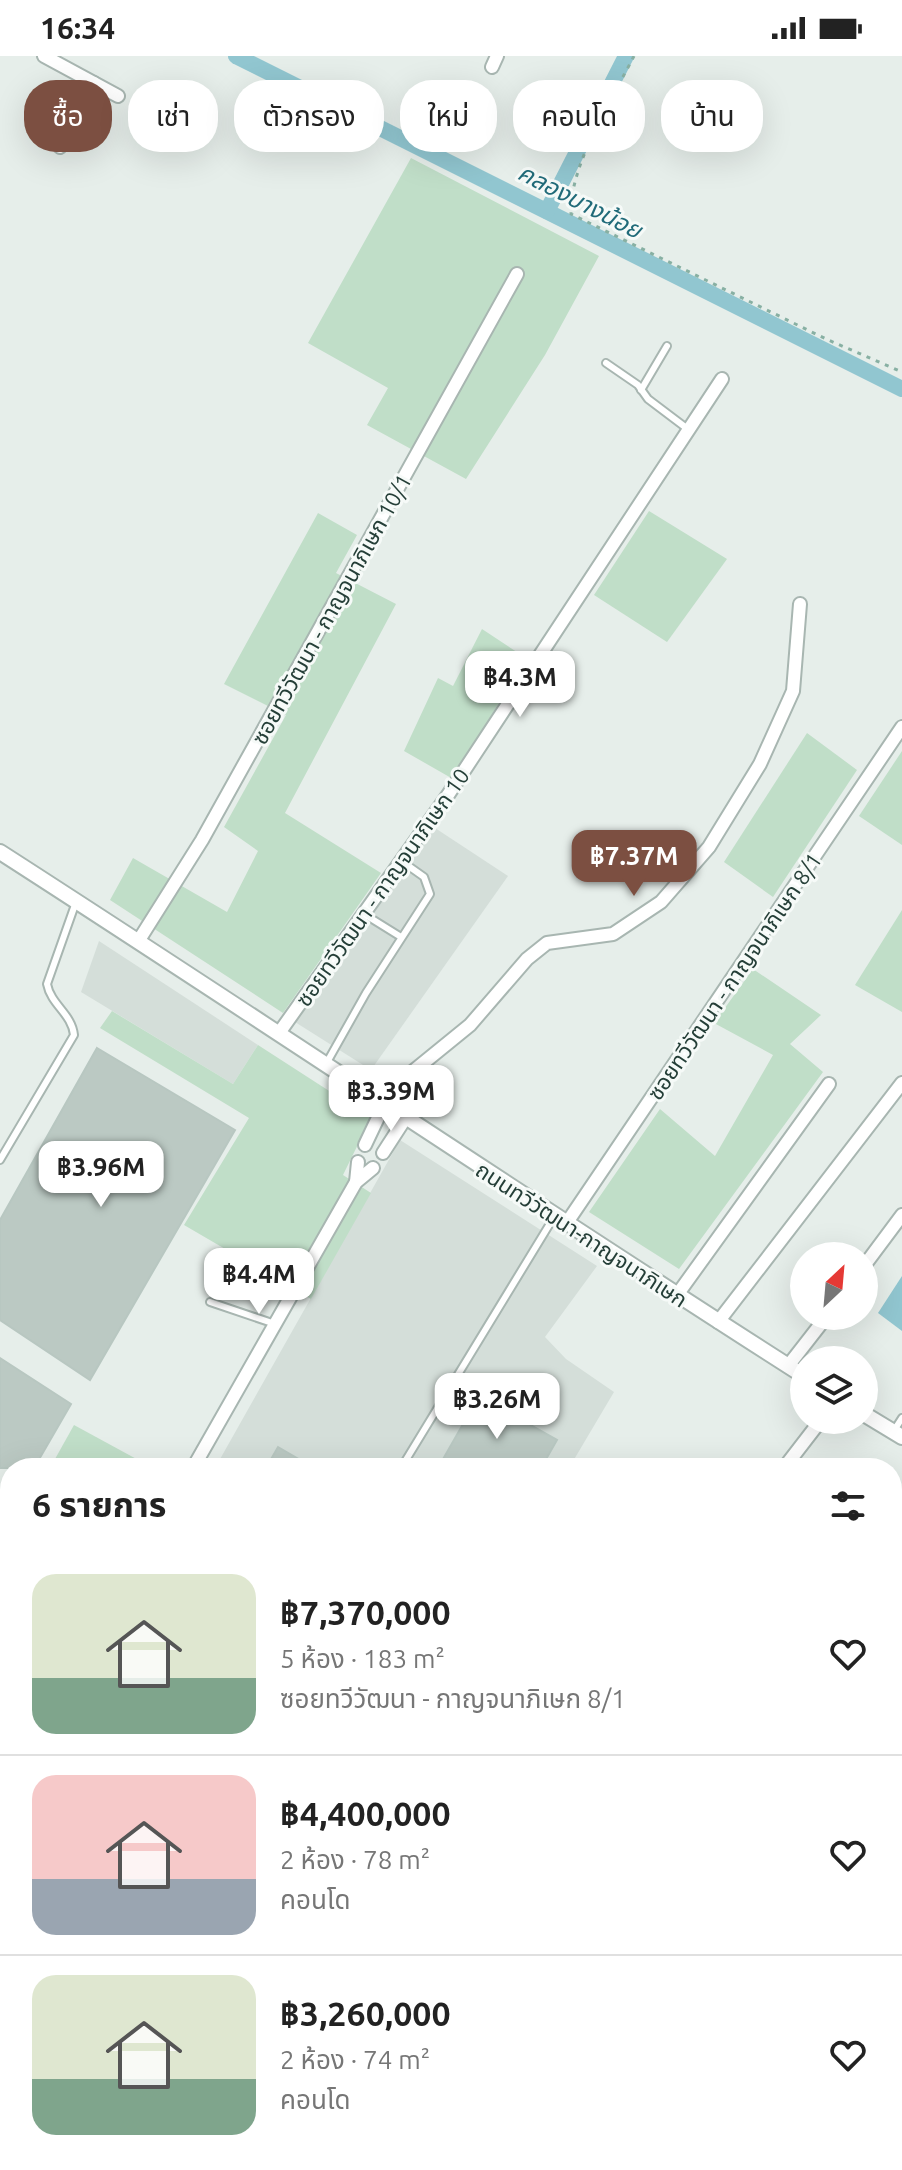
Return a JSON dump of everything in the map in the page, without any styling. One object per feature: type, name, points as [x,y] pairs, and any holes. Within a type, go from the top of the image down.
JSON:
[{"type":"street","points":[[44,56],[88,80]]},
{"type":"street","points":[[112,93],[118,96]]},
{"type":"street","name":"ซอยทวีวัฒนา - กาญจนาภิเษก 10/1","points":[[139,940],[202,840],[517,274]]},
{"type":"street","name":"ซอยทวีวัฒนา - กาญจนาภิเษก 10","points":[[279,1033],[448,795],[722,379]]},
{"type":"street","points":[[365,1145],[411,1073],[470,1025],[527,959],[547,943],[613,934],[661,902],[709,847],[760,764],[793,691],[800,604]]},
{"type":"street","name":"ซอยทวีวัฒนา - กาญจนาภิเษก 8/1","points":[[560,1220],[902,727]]},
{"type":"street","name":"ถนนทวีวัฒนา-กาญจนาภิเษก","points":[[0,852],[788,1366]]},
{"type":"street","points":[[718,1322],[902,1083]]},
{"type":"street","points":[[677,1295],[829,1084]]},
{"type":"street","points":[[383,1153],[405,1119]]},
{"type":"street","points":[[356,1182],[358,1162]]},
{"type":"street","points":[[199,1458],[356,1182],[373,1168]]},
{"type":"street","points":[[878,1247],[902,1215]]},
{"type":"street","points":[[788,1366],[816,1330]]},
{"type":"street","points":[[878,1423],[898,1435]]},
{"type":"street","points":[[792,1458],[810,1434]]},
{"type":"lane","points":[[641,390],[667,346]]},
{"type":"lane","points":[[606,363],[689,430]]},
{"type":"lane","points":[[326,1064],[431,889],[424,877],[400,860]]},
{"type":"lane","points":[[0,1160],[74,1035],[73,1024],[50,997],[47,984],[76,901]]},
{"type":"lane","points":[[364,914],[401,937]]},
{"type":"lane","points":[[407,1458],[560,1220]]},
{"type":"lane","points":[[210,1302],[275,1325]]},
{"type":"lane","points":[[898,1435],[902,1418]]},
{"type":"path","points":[[634,56],[581,165],[571,201],[571,214],[826,339],[902,372]]},
{"type":"shaded area","points":[[435,828],[508,876],[371,1070],[295,1022]]},
{"type":"shaded area","points":[[99,941],[258,1045],[233,1084],[81,992]]},
{"type":"shaded area","points":[[400,1140],[597,1266],[545,1337],[566,1359],[614,1392],[575,1458],[221,1458]]},
{"type":"green space","points":[[411,158],[599,256],[545,355],[466,479],[367,425],[388,388],[308,343]]},
{"type":"green space","points":[[649,511],[727,559],[667,642],[594,595]]},
{"type":"green space","points":[[318,513],[357,535],[336,573],[396,604],[285,813],[381,873],[283,1013],[110,900],[133,858],[227,912],[258,851],[224,827],[286,715],[224,684]]},
{"type":"green space","points":[[482,629],[526,658],[453,779],[404,751],[438,678],[453,686]]},
{"type":"green space","points":[[807,733],[857,770],[773,897],[724,862]]},
{"type":"green space","points":[[902,751],[902,845],[859,816]]},
{"type":"green space","points":[[902,910],[902,1012],[855,985]]},
{"type":"green space","points":[[753,969],[821,1015],[790,1044],[823,1072],[679,1269],[589,1212],[660,1109],[715,1156],[773,1055],[714,1023]]},
{"type":"green space","points":[[112,1011],[233,1084],[258,1045],[371,1118],[343,1175],[371,1193],[311,1299],[184,1225],[249,1118],[100,1028]]},
{"type":"green space","points":[[74,1425],[135,1458],[56,1458]]},
{"type":"water","points":[[902,1276],[902,1331],[878,1313]]},
{"type":"building","points":[[97,1048],[235,1130],[90,1380],[0,1320],[0,1220]]},
{"type":"building","points":[[0,1358],[71,1404],[40,1458],[0,1458]]},
{"type":"building","points":[[479,1396],[557,1440],[547,1458],[444,1458]]},
{"type":"building","points":[[278,1447],[297,1458],[272,1458]]},
{"type":"waterway","name":"คลองบางน้อย","points":[[236,56],[902,389]]},
{"type":"waterway","points":[[547,211],[626,56]]}]
